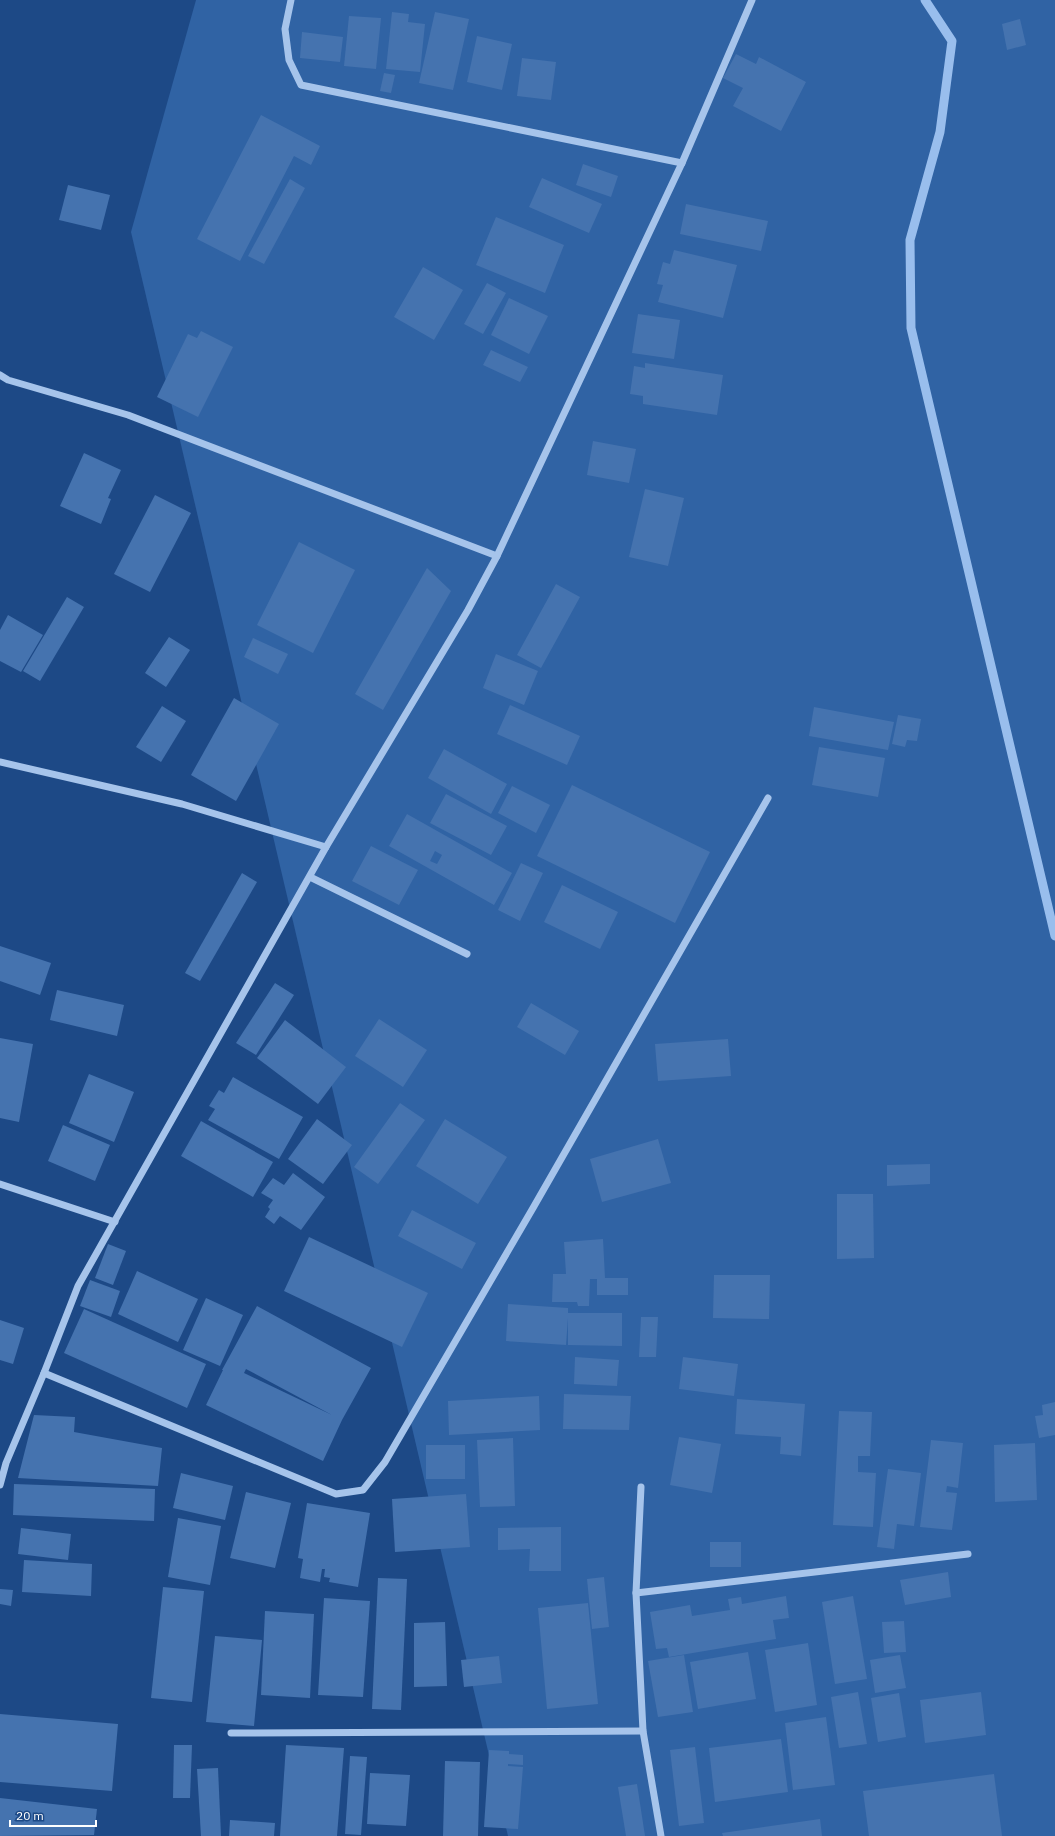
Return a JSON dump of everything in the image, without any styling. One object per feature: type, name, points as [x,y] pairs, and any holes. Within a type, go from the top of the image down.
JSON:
[{"type":"street","points":[[291,0],[286,29],[289,60],[301,85],[682,163]]},
{"type":"street","points":[[0,1485],[6,1463],[44,1373],[78,1286],[326,847],[468,610],[497,556],[682,163],[752,0]]},
{"type":"street","points":[[0,375],[8,380],[128,415],[497,556]]},
{"type":"street","points":[[0,762],[182,804],[326,847]]},
{"type":"street","points":[[44,1373],[336,1494],[363,1490],[385,1462],[533,1208],[768,798]]},
{"type":"street","points":[[310,877],[467,954]]},
{"type":"street","points":[[0,1184],[115,1222]]},
{"type":"street","points":[[641,1488],[636,1593],[643,1731],[661,1836]]},
{"type":"street","points":[[636,1593],[968,1554]]},
{"type":"street","points":[[231,1733],[643,1731]]},
{"type":"shaded area","points":[[196,0],[1055,0],[1055,1836],[508,1836],[131,232]]},
{"type":"building","points":[[392,12],[409,14],[408,22],[425,24],[420,72],[386,69]]},
{"type":"building","points":[[435,12],[469,19],[453,90],[419,83]]},
{"type":"building","points":[[349,16],[381,18],[376,69],[344,66]]},
{"type":"building","points":[[1020,19],[1026,45],[1007,50],[1002,24]]},
{"type":"building","points":[[302,32],[343,37],[340,62],[300,58]]},
{"type":"building","points":[[477,36],[512,44],[502,90],[467,82]]},
{"type":"building","points":[[736,54],[756,64],[759,57],[806,82],[781,131],[733,106],[743,88],[723,78]]},
{"type":"building","points":[[522,58],[556,62],[551,100],[517,96]]},
{"type":"building","points":[[384,73],[395,75],[391,93],[380,91]]},
{"type":"building","points":[[261,115],[320,146],[311,165],[294,156],[240,261],[197,239]]},
{"type":"building","points":[[583,164],[618,176],[611,197],[576,185]]},
{"type":"building","points":[[542,178],[602,204],[589,233],[529,207]]},
{"type":"building","points":[[290,179],[305,188],[264,264],[248,256]]},
{"type":"building","points":[[68,185],[110,195],[101,230],[59,220]]},
{"type":"building","points":[[686,204],[768,221],[761,251],[680,234]]},
{"type":"building","points":[[496,217],[564,245],[545,293],[476,265]]},
{"type":"building","points":[[674,250],[737,265],[723,318],[658,302],[663,285],[657,284],[663,262],[670,264]]},
{"type":"building","points":[[423,267],[463,290],[434,340],[394,317]]},
{"type":"building","points":[[487,283],[506,293],[483,334],[464,324]]},
{"type":"building","points":[[509,298],[548,316],[529,354],[491,335]]},
{"type":"building","points":[[638,314],[680,320],[674,359],[632,353]]},
{"type":"building","points":[[201,331],[233,347],[198,417],[157,397],[188,334],[197,338]]},
{"type":"building","points":[[491,350],[528,367],[520,382],[483,365]]},
{"type":"building","points":[[645,363],[723,375],[717,415],[643,404],[643,396],[630,394],[634,366],[645,368]]},
{"type":"building","points":[[593,441],[636,449],[629,483],[587,475]]},
{"type":"building","points":[[84,453],[121,470],[108,498],[111,499],[101,524],[60,506]]},
{"type":"building","points":[[645,489],[684,498],[668,566],[629,557]]},
{"type":"building","points":[[155,495],[191,513],[150,592],[114,574]]},
{"type":"building","points":[[299,542],[355,570],[313,653],[257,625]]},
{"type":"building","points":[[427,568],[451,591],[383,710],[355,694]]},
{"type":"building","points":[[556,584],[580,597],[541,668],[517,655]]},
{"type":"building","points":[[67,597],[84,607],[40,681],[23,671]]},
{"type":"building","points":[[8,615],[43,635],[21,672],[0,661],[0,630]]},
{"type":"building","points":[[169,637],[190,650],[166,687],[145,673]]},
{"type":"building","points":[[253,638],[288,654],[278,674],[244,657]]},
{"type":"building","points":[[496,654],[538,671],[524,705],[483,688]]},
{"type":"building","points":[[234,698],[279,724],[236,801],[191,775]]},
{"type":"building","points":[[510,705],[580,736],[567,765],[497,734]]},
{"type":"building","points":[[162,706],[186,721],[161,762],[136,747]]},
{"type":"building","points":[[814,707],[894,722],[888,750],[809,736]]},
{"type":"building","points":[[898,715],[921,719],[917,741],[907,740],[905,747],[892,744]]},
{"type":"building","points":[[819,747],[885,758],[878,797],[812,785]]},
{"type":"building","points":[[444,749],[507,784],[491,814],[428,778]]},
{"type":"building","points":[[572,785],[710,852],[675,923],[537,856]]},
{"type":"building","points":[[512,786],[550,805],[536,833],[498,813]]},
{"type":"building","points":[[446,794],[507,826],[491,855],[430,823]]},
{"type":"building","points":[[407,814],[512,873],[494,905],[389,846]],"holes":[[[435,851],[442,855],[437,864],[430,861]]]},
{"type":"building","points":[[371,846],[418,870],[399,905],[352,881]]},
{"type":"building","points":[[521,863],[543,873],[520,921],[498,910]]},
{"type":"building","points":[[242,873],[257,882],[200,981],[185,973]]},
{"type":"building","points":[[562,885],[618,912],[600,949],[544,922]]},
{"type":"building","points":[[0,946],[51,963],[40,995],[0,981]]},
{"type":"building","points":[[275,983],[294,995],[256,1055],[236,1043]]},
{"type":"building","points":[[57,990],[124,1005],[117,1036],[50,1020]]},
{"type":"building","points":[[531,1003],[579,1031],[565,1055],[517,1027]]},
{"type":"building","points":[[379,1019],[427,1050],[403,1087],[355,1056]]},
{"type":"building","points":[[285,1020],[346,1067],[318,1104],[257,1058]]},
{"type":"building","points":[[0,1038],[33,1044],[19,1122],[0,1118]]},
{"type":"building","points":[[728,1039],[731,1076],[658,1081],[655,1044]]},
{"type":"building","points":[[89,1074],[134,1092],[114,1142],[69,1123]]},
{"type":"building","points":[[233,1077],[303,1117],[279,1159],[208,1120],[215,1109],[209,1106],[219,1090],[224,1093]]},
{"type":"building","points":[[400,1103],[425,1120],[378,1184],[354,1167]]},
{"type":"building","points":[[317,1119],[352,1145],[323,1184],[288,1159]]},
{"type":"building","points":[[445,1119],[507,1157],[478,1204],[416,1166]]},
{"type":"building","points":[[201,1121],[273,1162],[253,1197],[181,1156]]},
{"type":"building","points":[[63,1125],[110,1145],[95,1181],[48,1161]]},
{"type":"building","points":[[658,1139],[671,1183],[602,1202],[590,1159]]},
{"type":"building","points":[[930,1164],[930,1184],[887,1186],[887,1165]]},
{"type":"building","points":[[293,1173],[325,1197],[301,1230],[280,1216],[274,1224],[265,1217],[270,1209],[268,1207],[273,1200],[261,1193],[273,1178],[284,1185]]},
{"type":"building","points":[[837,1194],[873,1194],[874,1258],[837,1259]]},
{"type":"building","points":[[412,1210],[476,1243],[462,1269],[398,1236]]},
{"type":"building","points":[[309,1237],[428,1293],[402,1347],[284,1291]]},
{"type":"building","points":[[603,1239],[605,1278],[628,1278],[628,1295],[597,1295],[597,1279],[590,1279],[589,1306],[578,1306],[577,1302],[552,1302],[553,1274],[566,1274],[564,1242]]},
{"type":"building","points":[[108,1244],[126,1251],[113,1285],[95,1278]]},
{"type":"building","points":[[137,1271],[198,1299],[178,1342],[118,1314]]},
{"type":"building","points":[[714,1275],[770,1275],[769,1319],[713,1318]]},
{"type":"building","points":[[90,1280],[120,1291],[111,1317],[80,1306]]},
{"type":"building","points":[[206,1298],[243,1315],[220,1366],[183,1350]]},
{"type":"building","points":[[508,1304],[568,1308],[568,1313],[622,1313],[622,1346],[568,1345],[568,1318],[566,1345],[506,1341]]},
{"type":"building","points":[[257,1306],[371,1368],[342,1420],[323,1461],[206,1405],[222,1370]],"holes":[[[246,1369],[332,1415],[244,1373]]]},
{"type":"building","points":[[84,1309],[206,1364],[187,1408],[64,1353]]},
{"type":"building","points":[[641,1317],[658,1317],[656,1357],[639,1357]]},
{"type":"building","points":[[0,1320],[24,1328],[13,1364],[0,1360]]},
{"type":"building","points":[[575,1357],[619,1360],[617,1386],[574,1384]]},
{"type":"building","points":[[683,1357],[738,1364],[734,1396],[679,1389]]},
{"type":"building","points":[[564,1394],[631,1396],[629,1430],[563,1429]]},
{"type":"building","points":[[539,1396],[540,1430],[449,1435],[448,1401]]},
{"type":"building","points":[[737,1399],[805,1404],[801,1456],[780,1454],[781,1437],[735,1434]]},
{"type":"building","points":[[1055,1402],[1055,1435],[1039,1438],[1035,1416],[1043,1415],[1042,1405]]},
{"type":"building","points":[[839,1411],[872,1412],[870,1456],[858,1456],[858,1472],[876,1473],[873,1527],[833,1525]]},
{"type":"building","points":[[34,1415],[75,1417],[74,1432],[162,1448],[158,1486],[18,1478]]},
{"type":"building","points":[[679,1437],[721,1444],[712,1493],[670,1485]]},
{"type":"building","points":[[513,1438],[515,1506],[480,1507],[477,1440]]},
{"type":"building","points":[[931,1440],[963,1443],[958,1488],[947,1486],[946,1492],[957,1493],[952,1530],[920,1527]]},
{"type":"building","points":[[1035,1443],[1037,1500],[995,1502],[994,1445]]},
{"type":"building","points":[[426,1445],[465,1445],[465,1479],[426,1479]]},
{"type":"building","points":[[888,1469],[921,1473],[914,1526],[897,1524],[894,1549],[877,1547]]},
{"type":"building","points":[[181,1473],[233,1486],[225,1520],[173,1508]]},
{"type":"building","points":[[14,1484],[155,1489],[154,1521],[13,1515]]},
{"type":"building","points":[[246,1492],[291,1503],[275,1568],[230,1558]]},
{"type":"building","points":[[466,1494],[470,1547],[395,1552],[392,1499]]},
{"type":"building","points":[[307,1503],[370,1513],[358,1587],[329,1582],[330,1578],[324,1577],[325,1569],[322,1569],[320,1582],[300,1578],[303,1559],[298,1558]]},
{"type":"building","points":[[178,1518],[221,1526],[210,1585],[168,1577]]},
{"type":"building","points":[[561,1527],[561,1571],[529,1571],[530,1549],[498,1550],[498,1528]]},
{"type":"building","points":[[21,1528],[71,1534],[68,1560],[18,1554]]},
{"type":"building","points":[[710,1542],[741,1542],[741,1567],[710,1567]]},
{"type":"building","points":[[24,1560],[92,1564],[91,1596],[22,1592]]},
{"type":"building","points":[[948,1572],[951,1597],[905,1605],[900,1580]]},
{"type":"building","points":[[604,1577],[609,1627],[592,1629],[587,1579]]},
{"type":"building","points":[[378,1578],[407,1579],[401,1710],[372,1709]]},
{"type":"building","points":[[163,1587],[204,1591],[192,1702],[151,1698]]},
{"type":"building","points":[[0,1589],[13,1590],[11,1606],[0,1604]]},
{"type":"building","points":[[786,1596],[789,1618],[773,1620],[776,1639],[669,1657],[667,1648],[656,1649],[650,1612],[690,1605],[692,1616],[730,1610],[728,1599],[741,1597],[742,1604]]},
{"type":"building","points":[[853,1596],[867,1679],[835,1684],[822,1602]]},
{"type":"building","points":[[324,1598],[370,1601],[363,1697],[318,1695]]},
{"type":"building","points":[[588,1603],[598,1704],[547,1709],[538,1608]]},
{"type":"building","points":[[265,1611],[314,1614],[310,1698],[261,1695]]},
{"type":"building","points":[[904,1621],[906,1652],[884,1653],[882,1622]]},
{"type":"building","points":[[445,1622],[447,1686],[414,1687],[414,1623]]},
{"type":"building","points":[[215,1636],[262,1640],[254,1726],[206,1722]]},
{"type":"building","points":[[808,1643],[817,1705],[775,1712],[765,1650]]},
{"type":"building","points":[[748,1652],[756,1699],[698,1709],[690,1662]]},
{"type":"building","points":[[684,1655],[693,1712],[658,1717],[648,1661]]},
{"type":"building","points":[[900,1655],[906,1688],[875,1693],[870,1660]]},
{"type":"building","points":[[499,1656],[502,1683],[464,1687],[461,1660]]},
{"type":"building","points":[[858,1692],[867,1744],[839,1748],[831,1697]]},
{"type":"building","points":[[981,1692],[986,1735],[925,1743],[920,1700]]},
{"type":"building","points":[[899,1693],[906,1737],[878,1742],[871,1698]]},
{"type":"building","points":[[0,1714],[118,1724],[112,1791],[0,1782]]},
{"type":"building","points":[[826,1717],[835,1785],[793,1790],[785,1723]]},
{"type":"building","points":[[781,1739],[788,1792],[715,1802],[709,1748]]},
{"type":"building","points":[[174,1745],[192,1745],[190,1798],[173,1798]]},
{"type":"building","points":[[286,1745],[344,1748],[337,1836],[280,1836]]},
{"type":"building","points":[[695,1747],[704,1823],[679,1826],[670,1750]]},
{"type":"building","points":[[489,1750],[509,1751],[509,1754],[523,1755],[523,1765],[508,1764],[508,1766],[523,1767],[518,1829],[484,1827]]},
{"type":"building","points":[[350,1756],[367,1757],[361,1835],[345,1834]]},
{"type":"building","points":[[445,1761],[480,1762],[478,1836],[443,1836]]},
{"type":"building","points":[[218,1768],[221,1836],[201,1836],[197,1769]]},
{"type":"building","points":[[370,1773],[410,1775],[406,1826],[367,1824]]},
{"type":"building","points":[[994,1774],[1002,1836],[869,1836],[863,1791]]},
{"type":"building","points":[[637,1784],[645,1836],[626,1836],[618,1787]]},
{"type":"building","points":[[0,1798],[97,1809],[94,1835],[0,1836]]},
{"type":"building","points":[[820,1819],[822,1836],[723,1836],[722,1833]]},
{"type":"building","points":[[230,1820],[275,1823],[274,1836],[229,1836]]},
{"type":"waterway","points":[[925,0],[952,41],[940,132],[910,240],[911,328],[1055,936]]}]
